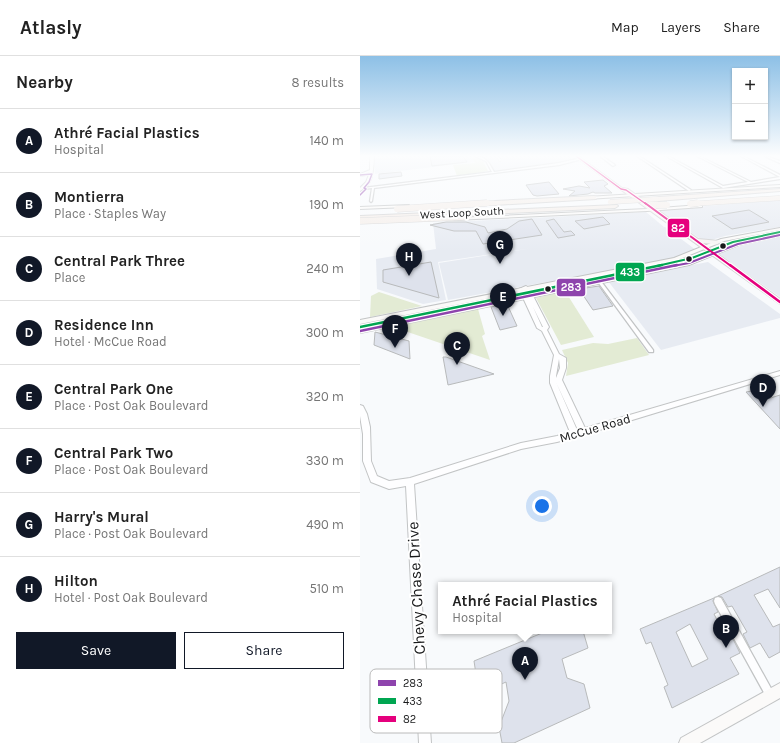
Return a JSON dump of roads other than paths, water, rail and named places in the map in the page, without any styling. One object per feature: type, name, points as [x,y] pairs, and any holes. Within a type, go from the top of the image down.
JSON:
[{"type":"highway","name":"West Loop South","points":[[360,212],[610,202],[692,197],[779,188]]},
{"type":"highway","points":[[666,206],[780,196]]},
{"type":"highway","points":[[666,206],[780,196]]},
{"type":"highway","points":[[360,212],[594,198]]},
{"type":"highway","name":"West Loop South","points":[[360,218],[640,204],[666,206]]},
{"type":"highway","points":[[413,205],[539,205]]},
{"type":"highway","points":[[360,222],[545,209]]},
{"type":"highway","points":[[360,222],[572,214]]},
{"type":"main road","points":[[620,188],[621,191],[654,210],[695,240],[741,280],[780,307]]},
{"type":"main road","points":[[360,208],[779,188]]},
{"type":"main road","points":[[360,195],[366,189],[362,189]]},
{"type":"main road","points":[[653,195],[648,198],[651,201],[666,206]]},
{"type":"main road","points":[[631,196],[647,210],[703,248]]},
{"type":"main road","points":[[614,197],[623,199],[633,206],[632,208],[619,212]]},
{"type":"main road","points":[[360,222],[619,212],[654,210],[666,206]]},
{"type":"main road","points":[[661,215],[660,211],[666,206]]},
{"type":"main road","points":[[360,322],[675,259],[717,242],[780,229]]},
{"type":"main road","points":[[750,235],[746,237],[751,241]]},
{"type":"main road","points":[[360,331],[689,263],[734,245],[780,235]]},
{"type":"main road","points":[[695,240],[717,242]]},
{"type":"main road","points":[[711,255],[762,289],[780,307]]},
{"type":"main road","points":[[627,268],[632,274]]},
{"type":"main road","points":[[741,280],[745,279],[762,289]]},
{"type":"main road","points":[[445,304],[447,312]]},
{"type":"main road","points":[[686,743],[775,693]]},
{"type":"street","points":[[362,189],[372,188]]},
{"type":"street","points":[[371,201],[373,188]]},
{"type":"street","points":[[599,281],[651,351]]},
{"type":"street","points":[[524,288],[540,328],[544,330],[557,355],[562,357],[563,362],[559,380],[571,414],[575,434]]},
{"type":"street","name":"McCue Road","points":[[361,412],[367,437],[367,462],[374,479],[389,485],[410,482],[521,446],[583,432],[780,373]]},
{"type":"street","points":[[571,414],[583,432]]},
{"type":"street","name":"Chevy Chase Drive","points":[[410,482],[421,669]]},
{"type":"street","points":[[718,601],[775,693]]},
{"type":"street","name":"Chevy Chase Drive","points":[[424,733],[425,743]]},
{"type":"place","name":"Harry's Mural","points":[[500,264]]},
{"type":"place","name":"Hilton","points":[[409,276]]},
{"type":"place","name":"Central Park One","points":[[503,316]]},
{"type":"place","name":"Central Park Two","points":[[395,348]]},
{"type":"place","name":"Central Park Three","points":[[457,365]]},
{"type":"place","name":"Residence Inn","points":[[763,407]]},
{"type":"place","name":"Montierra","points":[[726,648]]},
{"type":"place","name":"Athré Facial Plastics","points":[[525,680]]}]
